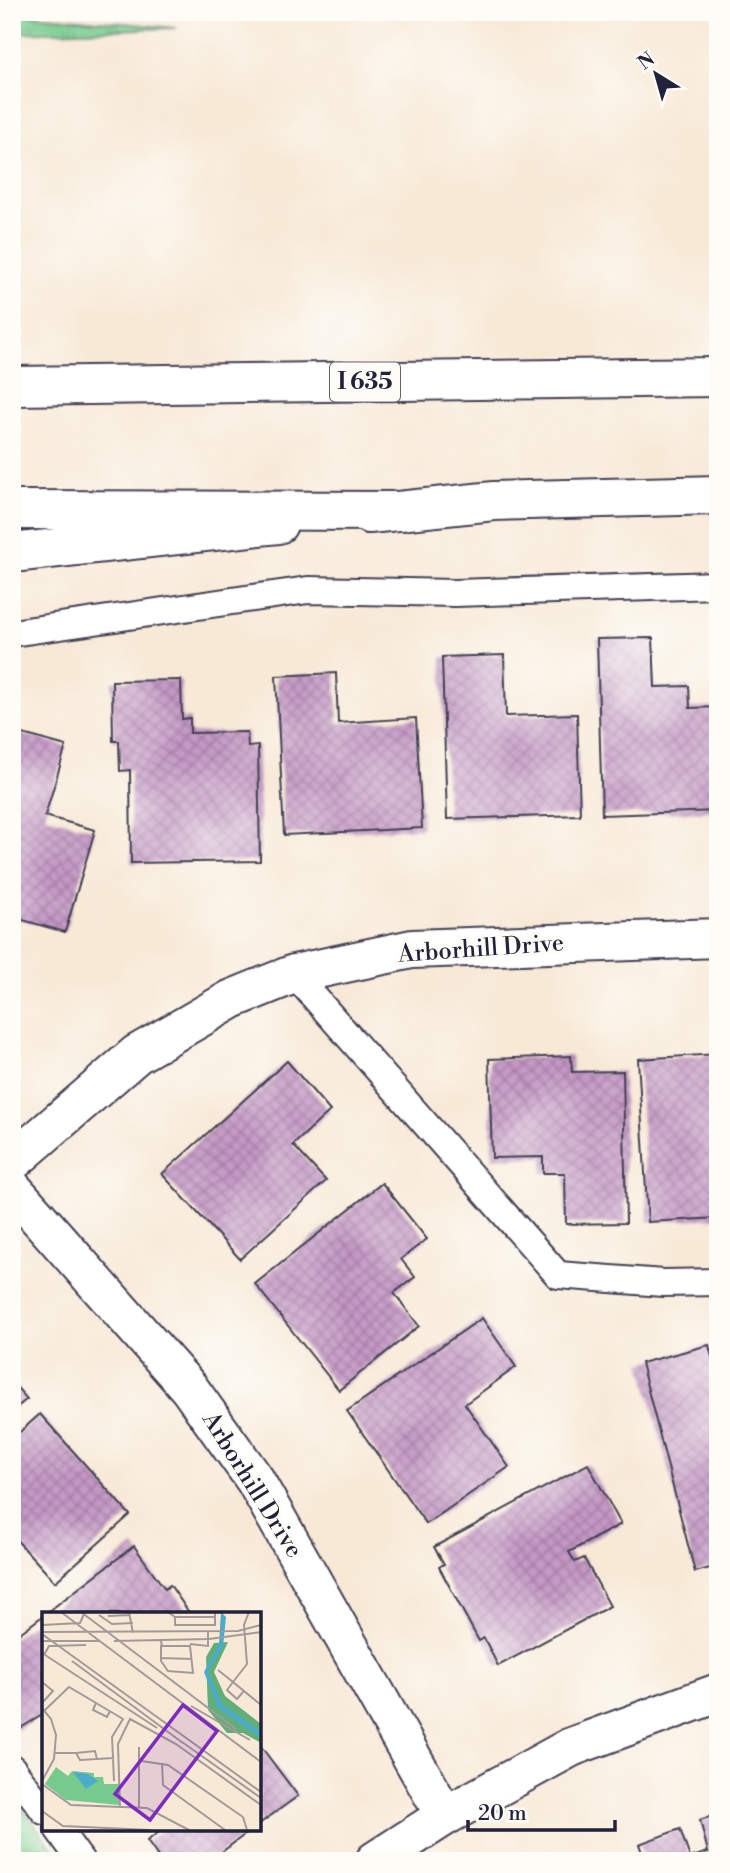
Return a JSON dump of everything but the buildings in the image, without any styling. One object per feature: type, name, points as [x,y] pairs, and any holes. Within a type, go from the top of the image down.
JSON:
[{"type":"main road","name":"I 635","points":[[12,386],[718,377]]},
{"type":"main road","points":[[12,553],[494,501],[718,495]]},
{"type":"main road","points":[[12,510],[401,511]]},
{"type":"main road","name":"Arborhill Drive","points":[[12,1162],[136,1054],[232,999],[294,974],[412,949],[718,938]]},
{"type":"main road","name":"Arborhill Drive","points":[[12,1188],[189,1388],[255,1480],[445,1816]]},
{"type":"main road","points":[[375,1861],[445,1816],[571,1747],[718,1693]]},
{"type":"lane","points":[[12,633],[308,590],[455,593],[718,585]]},
{"type":"lane","points":[[294,974],[558,1275],[663,1283],[718,1282]]},
{"type":"lane","points":[[12,1768],[42,1808]]},
{"type":"lane","points":[[59,1831],[81,1861]]},
{"type":"green space","points":[[12,13],[177,28],[12,33]]},
{"type":"green space","points":[[12,1794],[62,1861],[12,1861]]}]
